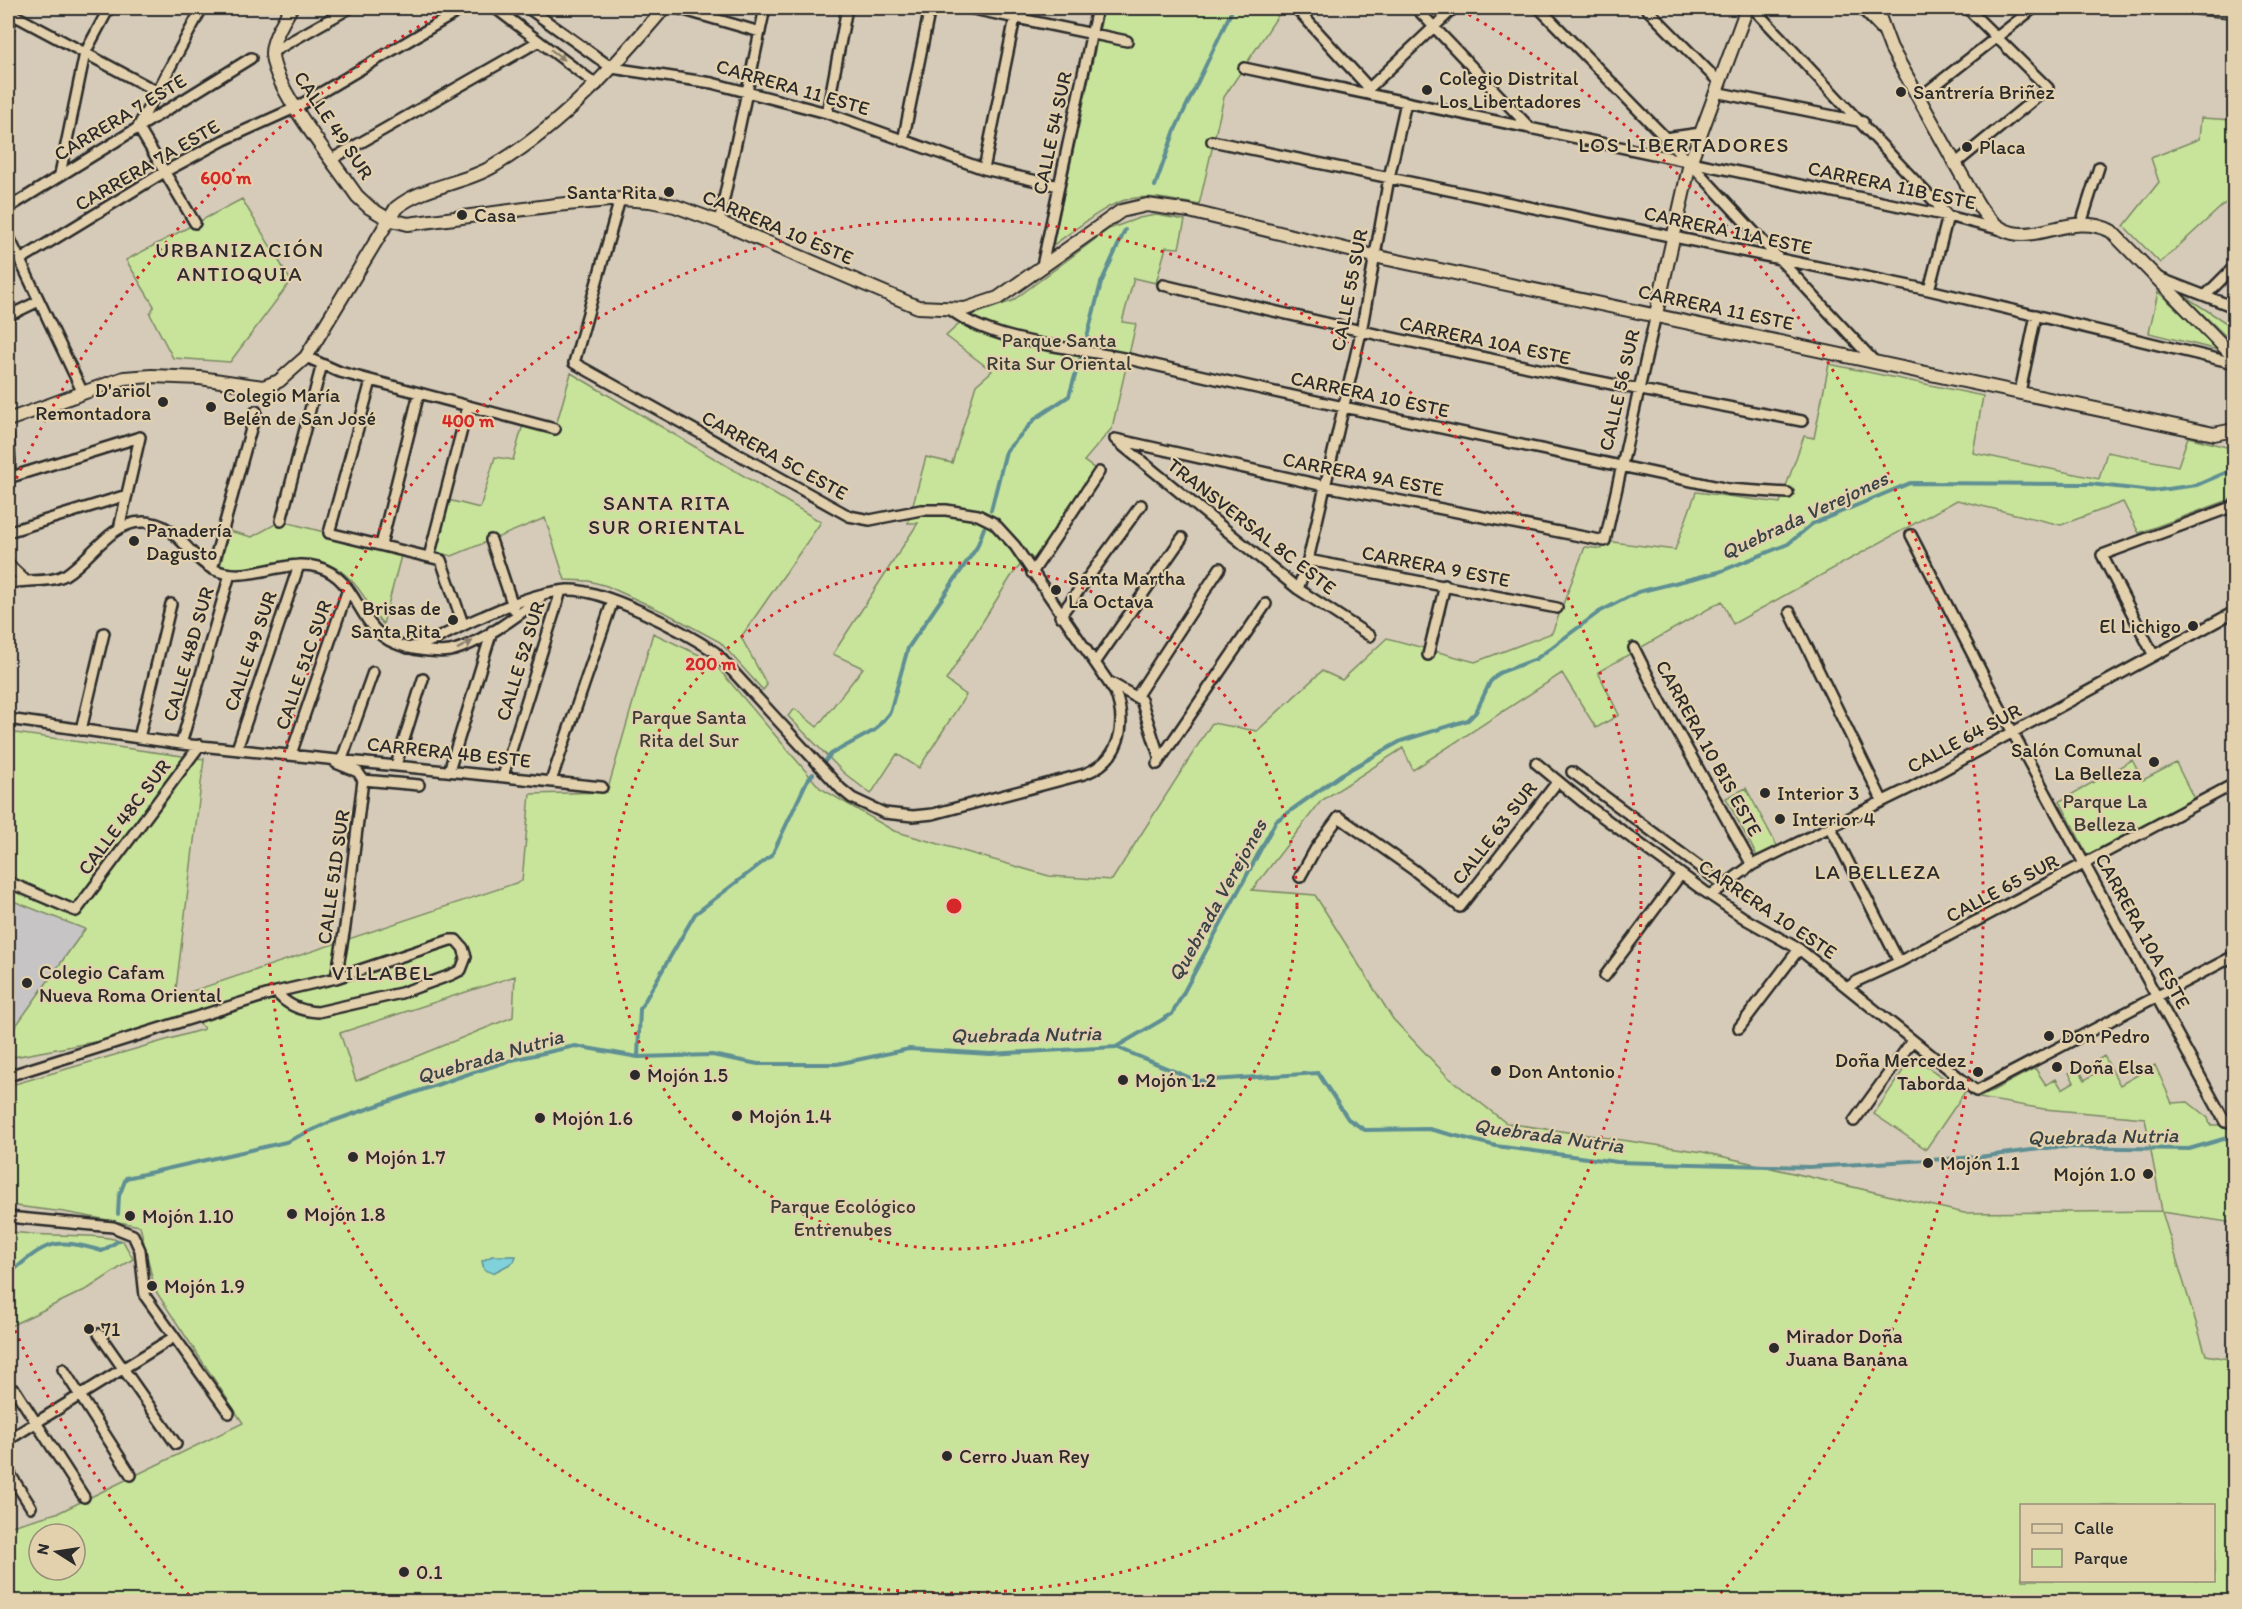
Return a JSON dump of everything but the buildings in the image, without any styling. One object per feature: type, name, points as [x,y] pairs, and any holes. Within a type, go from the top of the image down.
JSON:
[{"type":"street","points":[[60,174],[85,53],[109,8]]},
{"type":"street","points":[[195,222],[138,127],[202,8]]},
{"type":"street","points":[[272,52],[275,38],[291,8]]},
{"type":"street","points":[[272,52],[350,8]]},
{"type":"street","name":"CARRERA 7A ESTE","points":[[20,260],[166,171],[224,140],[295,108],[464,8]]},
{"type":"street","points":[[495,8],[597,84]]},
{"type":"street","name":"CARRERA 11 ESTE","points":[[528,8],[612,68],[712,83],[826,113],[984,169],[1059,186]]},
{"type":"street","points":[[8,420],[82,391],[124,378],[152,376],[200,378],[263,387],[294,370],[306,357],[388,219],[407,200],[468,179],[496,165],[597,84],[664,8]]},
{"type":"street","points":[[677,8],[760,32]]},
{"type":"street","points":[[719,222],[765,8]]},
{"type":"street","points":[[826,113],[848,8]]},
{"type":"street","points":[[903,141],[930,8]]},
{"type":"street","points":[[968,8],[1016,12],[1127,41]]},
{"type":"street","name":"CALLE 54 SUR","points":[[1042,266],[1097,8]]},
{"type":"street","points":[[1296,8],[1366,91],[1454,8]]},
{"type":"street","points":[[1416,8],[1531,129]]},
{"type":"street","points":[[1539,8],[1690,163],[1874,361]]},
{"type":"street","points":[[1646,8],[1717,87],[1863,122]]},
{"type":"street","name":"CALLE 56 SUR","points":[[1605,541],[1690,163],[1747,8]]},
{"type":"street","points":[[1753,8],[1863,122],[1948,216],[1929,290]]},
{"type":"street","points":[[1861,8],[1883,30]]},
{"type":"street","points":[[1876,8],[1883,30],[1983,215],[1998,229]]},
{"type":"street","points":[[1955,164],[2048,88],[1967,8]]},
{"type":"street","points":[[1919,98],[2034,8]]},
{"type":"street","points":[[2198,8],[2235,11]]},
{"type":"street","points":[[8,30],[11,11],[158,93]]},
{"type":"street","points":[[984,169],[1016,12]]},
{"type":"street","points":[[332,159],[539,41]]},
{"type":"street","name":"CALLE 49 SUR","points":[[272,52],[276,74],[295,108],[363,202],[388,219]]},
{"type":"street","name":"CARRERA 7 ESTE","points":[[8,208],[251,58]]},
{"type":"street","name":"CARRERA 11B ESTE","points":[[1244,68],[1366,91],[1531,129],[1948,216],[2014,234],[2081,224],[2097,225],[2111,231],[2235,357]]},
{"type":"street","name":"CALLE 55 SUR","points":[[1298,588],[1308,560],[1361,332],[1389,178],[1406,102]]},
{"type":"street","points":[[1665,138],[1701,133]]},
{"type":"street","name":"CARRERA 11A ESTE","points":[[1212,141],[1929,290],[2235,363]]},
{"type":"street","points":[[2081,224],[2099,167]]},
{"type":"street","name":"CARRERA 10 ESTE","points":[[388,219],[415,224],[620,199],[664,203],[719,222],[918,306],[951,310],[988,302],[1009,291],[1042,266]]},
{"type":"street","name":"CARRERA 5C ESTE","points":[[620,199],[574,363],[849,516],[870,520],[933,509],[966,512],[985,518],[1006,534],[1060,616],[1108,680],[1136,697]]},
{"type":"street","name":"CARRERA 11 ESTE","points":[[1042,266],[1106,220],[1131,207],[1158,206],[1189,211],[1374,256],[2214,434],[2235,430]]},
{"type":"street","points":[[8,235],[82,391]]},
{"type":"street","points":[[2205,295],[2235,267]]},
{"type":"street","points":[[2159,278],[2235,307]]},
{"type":"street","name":"CARRERA 10A ESTE","points":[[1163,285],[1361,332],[1639,391],[1802,421]]},
{"type":"street","points":[[8,316],[39,301]]},
{"type":"street","name":"CARRERA 10 ESTE","points":[[951,310],[975,323],[1018,337],[1127,359],[1343,409],[1728,489],[1788,493]]},
{"type":"street","points":[[2020,393],[2036,315]]},
{"type":"street","points":[[306,357],[371,381],[555,429]]},
{"type":"street","points":[[281,521],[322,364]]},
{"type":"street","points":[[371,381],[329,534],[441,560],[463,624]]},
{"type":"street","points":[[381,545],[419,393]]},
{"type":"street","points":[[429,557],[468,406]]},
{"type":"street","name":"CALLE 48D SUR","points":[[212,569],[256,411]]},
{"type":"street","points":[[8,436],[8,489]]},
{"type":"street","points":[[8,477],[140,437],[119,530]]},
{"type":"street","name":"CARRERA 9A ESTE","points":[[1115,439],[1325,486],[1605,541]]},
{"type":"street","name":"TRANSVERSAL 8C ESTE","points":[[1115,439],[1298,588],[1370,636]]},
{"type":"street","points":[[1032,573],[1099,472]]},
{"type":"street","points":[[8,532],[127,495]]},
{"type":"street","points":[[1060,616],[1141,505]]},
{"type":"street","points":[[2153,654],[2102,555],[2235,506]]},
{"type":"street","points":[[8,584],[24,579],[42,580],[61,577],[119,530],[135,522],[161,525],[177,535],[212,569],[230,574],[299,565],[318,567],[332,573],[348,589],[377,632],[387,640],[408,648],[448,651],[517,617],[542,596]]},
{"type":"street","name":"CARRERA 10A ESTE","points":[[1911,535],[2013,733],[2230,1119]]},
{"type":"street","points":[[1095,663],[1182,538]]},
{"type":"street","points":[[491,540],[517,617]]},
{"type":"street","name":"CARRERA 9 ESTE","points":[[1308,560],[1557,608]]},
{"type":"street","points":[[8,564],[24,579]]},
{"type":"street","name":"CALLE 49 SUR","points":[[237,749],[299,565]]},
{"type":"street","points":[[1220,568],[1136,697],[1144,706],[1159,761],[1266,604]]},
{"type":"street","name":"CALLE 48D SUR","points":[[181,744],[230,574]]},
{"type":"street","points":[[1428,655],[1445,585]]},
{"type":"street","name":"CALLE 51C SUR","points":[[291,754],[348,589]]},
{"type":"street","points":[[408,648],[432,642],[463,624],[512,604],[561,591],[582,591],[613,600],[715,652],[841,789],[874,809],[894,815],[924,815],[1096,770],[1115,750],[1122,719],[1120,705],[1108,680]]},
{"type":"street","name":"CALLE 52 SUR","points":[[503,776],[561,591]]},
{"type":"street","points":[[550,781],[613,600]]},
{"type":"street","name":"CALLE 48C SUR","points":[[139,738],[171,604]]},
{"type":"street","points":[[1790,612],[1882,800]]},
{"type":"street","name":"CALLE 64 SUR","points":[[1711,895],[1752,866],[2013,733],[2153,654],[2235,612]]},
{"type":"street","points":[[449,771],[492,631]]},
{"type":"street","points":[[81,730],[104,633]]},
{"type":"street","name":"CARRERA 10 BIS ESTE","points":[[1634,648],[1660,702],[1752,866]]},
{"type":"street","points":[[342,759],[373,672]]},
{"type":"street","points":[[396,765],[423,679]]},
{"type":"street","name":"CARRERA 4B ESTE","points":[[8,719],[181,744],[602,787]]},
{"type":"street","name":"CALLE 48C SUR","points":[[8,882],[76,911],[200,745]]},
{"type":"street","name":"CARRERA 4B ESTE","points":[[291,754],[343,765],[358,772],[363,780]]},
{"type":"street","name":"CARRERA 10 ESTE","points":[[1536,763],[1557,782],[1681,874],[1747,920],[1799,949],[1976,1091],[2159,996]]},
{"type":"street","name":"CARRERA 10 ESTE","points":[[1572,771],[1724,885]]},
{"type":"street","points":[[363,780],[420,785]]},
{"type":"street","name":"CALLE 51D SUR","points":[[336,978],[363,780]]},
{"type":"street","name":"CALLE 63 SUR","points":[[1300,877],[1316,848],[1339,817],[1414,870],[1460,907],[1557,782]]},
{"type":"street","name":"CALLE 65 SUR","points":[[1848,988],[1855,982],[1899,962],[2235,784]]},
{"type":"street","points":[[1830,828],[1899,962]]},
{"type":"street","points":[[1605,976],[1681,874]]},
{"type":"street","points":[[8,1076],[276,993],[336,978],[450,940],[456,940],[463,948],[466,957],[461,970],[451,975],[401,993],[318,1012],[304,1011],[292,1006],[276,993]]},
{"type":"street","points":[[1739,1028],[1799,949]]},
{"type":"street","points":[[2159,996],[2235,956]]},
{"type":"street","points":[[1854,1121],[1912,1041]]},
{"type":"street","points":[[8,1217],[113,1227],[133,1235],[141,1260],[143,1291],[229,1413]]},
{"type":"street","points":[[99,1334],[176,1444]]},
{"type":"street","points":[[8,1440],[174,1337]]},
{"type":"street","points":[[63,1368],[131,1475]]},
{"type":"street","points":[[15,1390],[84,1497]]},
{"type":"street","points":[[8,1471],[31,1507]]},
{"type":"shaded area","name":"Colegio Cafam Nueva Roma Oriental","points":[[8,897],[88,926],[8,1037]]},
{"type":"green space","points":[[1104,8],[1283,8],[1224,97],[1199,205],[1155,198],[1129,199],[1100,212],[1053,245]]},
{"type":"green space","points":[[2201,118],[2234,120],[2234,195],[2160,263],[2124,226],[2159,182],[2151,158],[2199,139]]},
{"type":"green space","points":[[242,199],[291,281],[230,362],[173,358],[150,314],[154,306],[126,260]]},
{"type":"green space","name":"Parque Santa Rita Sur Oriental","points":[[1156,215],[1185,220],[1179,248],[1166,247],[1156,283],[1134,278],[1122,322],[1136,324],[1112,428],[1084,461],[1095,469],[1035,560],[1029,555],[1012,575],[946,680],[966,695],[919,768],[897,754],[871,794],[844,773],[788,716],[795,709],[817,727],[863,668],[833,654],[918,523],[908,523],[926,457],[952,463],[976,385],[992,371],[946,336],[967,317],[1012,301],[1109,229],[1139,218]]},
{"type":"green space","points":[[2158,292],[2222,351],[2149,333]]},
{"type":"green space","points":[[2183,295],[2234,328],[2234,344]]},
{"type":"green space","name":"Parque Ecológico Entrenubes","points":[[1829,364],[1983,396],[1973,453],[2099,479],[2107,452],[2178,466],[2188,437],[2234,449],[2234,498],[2139,533],[2123,502],[2061,525],[1957,500],[1733,624],[1722,601],[1598,672],[1619,715],[1596,728],[1562,673],[1413,770],[1403,748],[1321,801],[1252,890],[1315,895],[1393,1019],[1448,1077],[1506,1123],[1703,1152],[1964,1213],[2162,1211],[2145,1118],[2044,1109],[1979,1098],[2035,1068],[2046,1085],[2056,1079],[2062,1089],[2074,1082],[2069,1073],[2078,1068],[2085,1080],[2097,1072],[2093,1063],[2104,1056],[2120,1085],[2155,1065],[2172,1103],[2188,1102],[2208,1118],[2210,1125],[2234,1125],[2234,1223],[2162,1212],[2206,1355],[2234,1360],[2234,1601],[8,1601],[8,1527],[60,1512],[243,1423],[155,1290],[140,1226],[64,1212],[8,1205],[8,1086],[204,1029],[194,1014],[121,1037],[8,1058],[8,1037],[85,929],[8,899],[8,732],[204,759],[175,997],[522,881],[530,794],[607,792],[653,633],[712,661],[820,788],[894,831],[1049,876],[1112,880],[1212,723],[1257,731],[1322,671],[1342,680],[1387,638],[1475,662],[1552,633],[1585,547],[1602,549],[1605,541],[1675,550],[1696,492],[1780,503],[1804,436],[1814,438]],"holes":[[[515,976],[513,1017],[356,1081],[340,1033]]]},
{"type":"green space","points":[[571,373],[821,522],[741,637],[767,685],[763,690],[720,642],[668,614],[607,586],[589,581],[565,580],[545,518],[452,556],[435,552],[448,500],[480,508],[495,457],[513,460],[524,421],[555,429]]},
{"type":"green space","points":[[281,521],[402,552],[383,624],[350,579],[335,567],[303,560],[253,567],[220,567],[229,531],[252,537]]},
{"type":"green space","name":"Parque La Belleza","points":[[2132,760],[2143,780],[2176,763],[2194,799],[2089,858],[2060,801]]},
{"type":"green space","points":[[1746,788],[1777,846],[1758,858],[1726,798]]},
{"type":"green space","points":[[1912,1057],[1965,1092],[1926,1149],[1874,1114]]},
{"type":"green space","points":[[8,1231],[37,1235],[94,1236],[123,1241],[133,1259],[89,1288],[8,1327]]},
{"type":"water","points":[[492,1256],[516,1256],[514,1262],[493,1273],[484,1270],[482,1261]]},
{"type":"waterway","points":[[1155,186],[1175,130],[1233,8]]},
{"type":"waterway","points":[[1086,341],[1101,283],[1125,230]]},
{"type":"waterway","points":[[991,510],[1006,451],[1036,418],[1069,396],[1080,359]]},
{"type":"waterway","name":"Quebrada Verejones","points":[[1116,1047],[1172,1014],[1276,821],[1342,774],[1401,741],[1468,720],[1476,712],[1490,682],[1499,673],[1536,659],[1599,612],[1638,592],[1719,572],[1788,544],[1812,524],[1910,483],[2090,484],[2152,491],[2197,485],[2234,469]]},
{"type":"waterway","points":[[826,760],[831,754],[875,730],[890,712],[908,648],[977,547],[984,528]]},
{"type":"waterway","points":[[638,1057],[640,1009],[695,914],[772,855],[807,781],[813,774]]},
{"type":"waterway","name":"Quebrada Nutria","points":[[118,1214],[119,1196],[126,1178],[286,1142],[330,1122],[465,1075],[512,1060],[575,1046],[638,1057],[712,1055],[758,1064],[837,1064],[909,1049],[990,1054],[1116,1047],[1198,1081],[1318,1073],[1348,1119],[1365,1130],[1429,1129],[1496,1146],[1617,1162],[1809,1167],[1979,1157],[2055,1147],[2189,1149],[2234,1136]]},
{"type":"waterway","name":"Quebrada Nutria","points":[[8,1275],[31,1256],[50,1245],[72,1244],[102,1251],[118,1241]]},
{"type":"place","name":"Colegio Distrital Los Libertadores","points":[[1427,90]]},
{"type":"place","name":"Santrería Briñez","points":[[1901,92]]},
{"type":"place","name":"Placa","points":[[1967,147]]},
{"type":"place","name":"Santa Rita","points":[[669,192]]},
{"type":"place","name":"Casa","points":[[462,215]]},
{"type":"place","name":"D'ariol Remontadora","points":[[163,402]]},
{"type":"place","name":"Colegio María Belén de San José","points":[[211,407]]},
{"type":"place","name":"Panadería Dagusto","points":[[134,541]]},
{"type":"place","name":"Santa Martha La Octava","points":[[1056,590]]},
{"type":"place","name":"Brisas de Santa Rita","points":[[453,620]]},
{"type":"place","name":"El Lichigo","points":[[2193,626]]},
{"type":"place","name":"Salón Comunal La Belleza","points":[[2154,762]]},
{"type":"place","name":"Interior 3","points":[[1765,793]]},
{"type":"place","name":"Interior 4","points":[[1780,819]]},
{"type":"place","name":"Colegio Cafam Nueva Roma Oriental","points":[[27,983]]},
{"type":"place","name":"Don Pedro","points":[[2049,1036]]},
{"type":"place","name":"Doña Elsa","points":[[2057,1067]]},
{"type":"place","name":"Don Antonio","points":[[1496,1071]]},
{"type":"place","name":"Doña Mercedez Taborda","points":[[1978,1072]]},
{"type":"place","name":"Mojón 1.5","points":[[635,1075]]},
{"type":"place","name":"Mojón 1.2","points":[[1123,1080]]},
{"type":"place","name":"Mojón 1.4","points":[[737,1116]]},
{"type":"place","name":"Mojón 1.6","points":[[540,1118]]},
{"type":"place","name":"Mojón 1.7","points":[[353,1157]]},
{"type":"place","name":"Mojón 1.1","points":[[1928,1163]]},
{"type":"place","name":"Mojón 1.0","points":[[2148,1174]]},
{"type":"place","name":"Mojón 1.8","points":[[292,1214]]},
{"type":"place","name":"Mojón 1.10","points":[[130,1216]]},
{"type":"place","name":"Mojón 1.9","points":[[152,1286]]},
{"type":"place","name":"71","points":[[89,1329]]},
{"type":"place","name":"Mirador Doña Juana Banana","points":[[1774,1348]]},
{"type":"place","name":"Cerro Juan Rey","points":[[947,1456]]},
{"type":"place","name":"0.1","points":[[404,1572]]},
{"type":"district","name":"LOS LIBERTADORES","points":[[1684,144]]},
{"type":"district","name":"URBANIZACIÓN ANTIOQUIA","points":[[240,261]]},
{"type":"district","name":"SANTA RITA SUR ORIENTAL","points":[[667,514]]},
{"type":"district","name":"LA BELLEZA","points":[[1878,871]]},
{"type":"district","name":"VILLABEL","points":[[383,972]]},
{"type":"park label","name":"Parque Santa Rita del Sur","points":[[689,728]]}]
